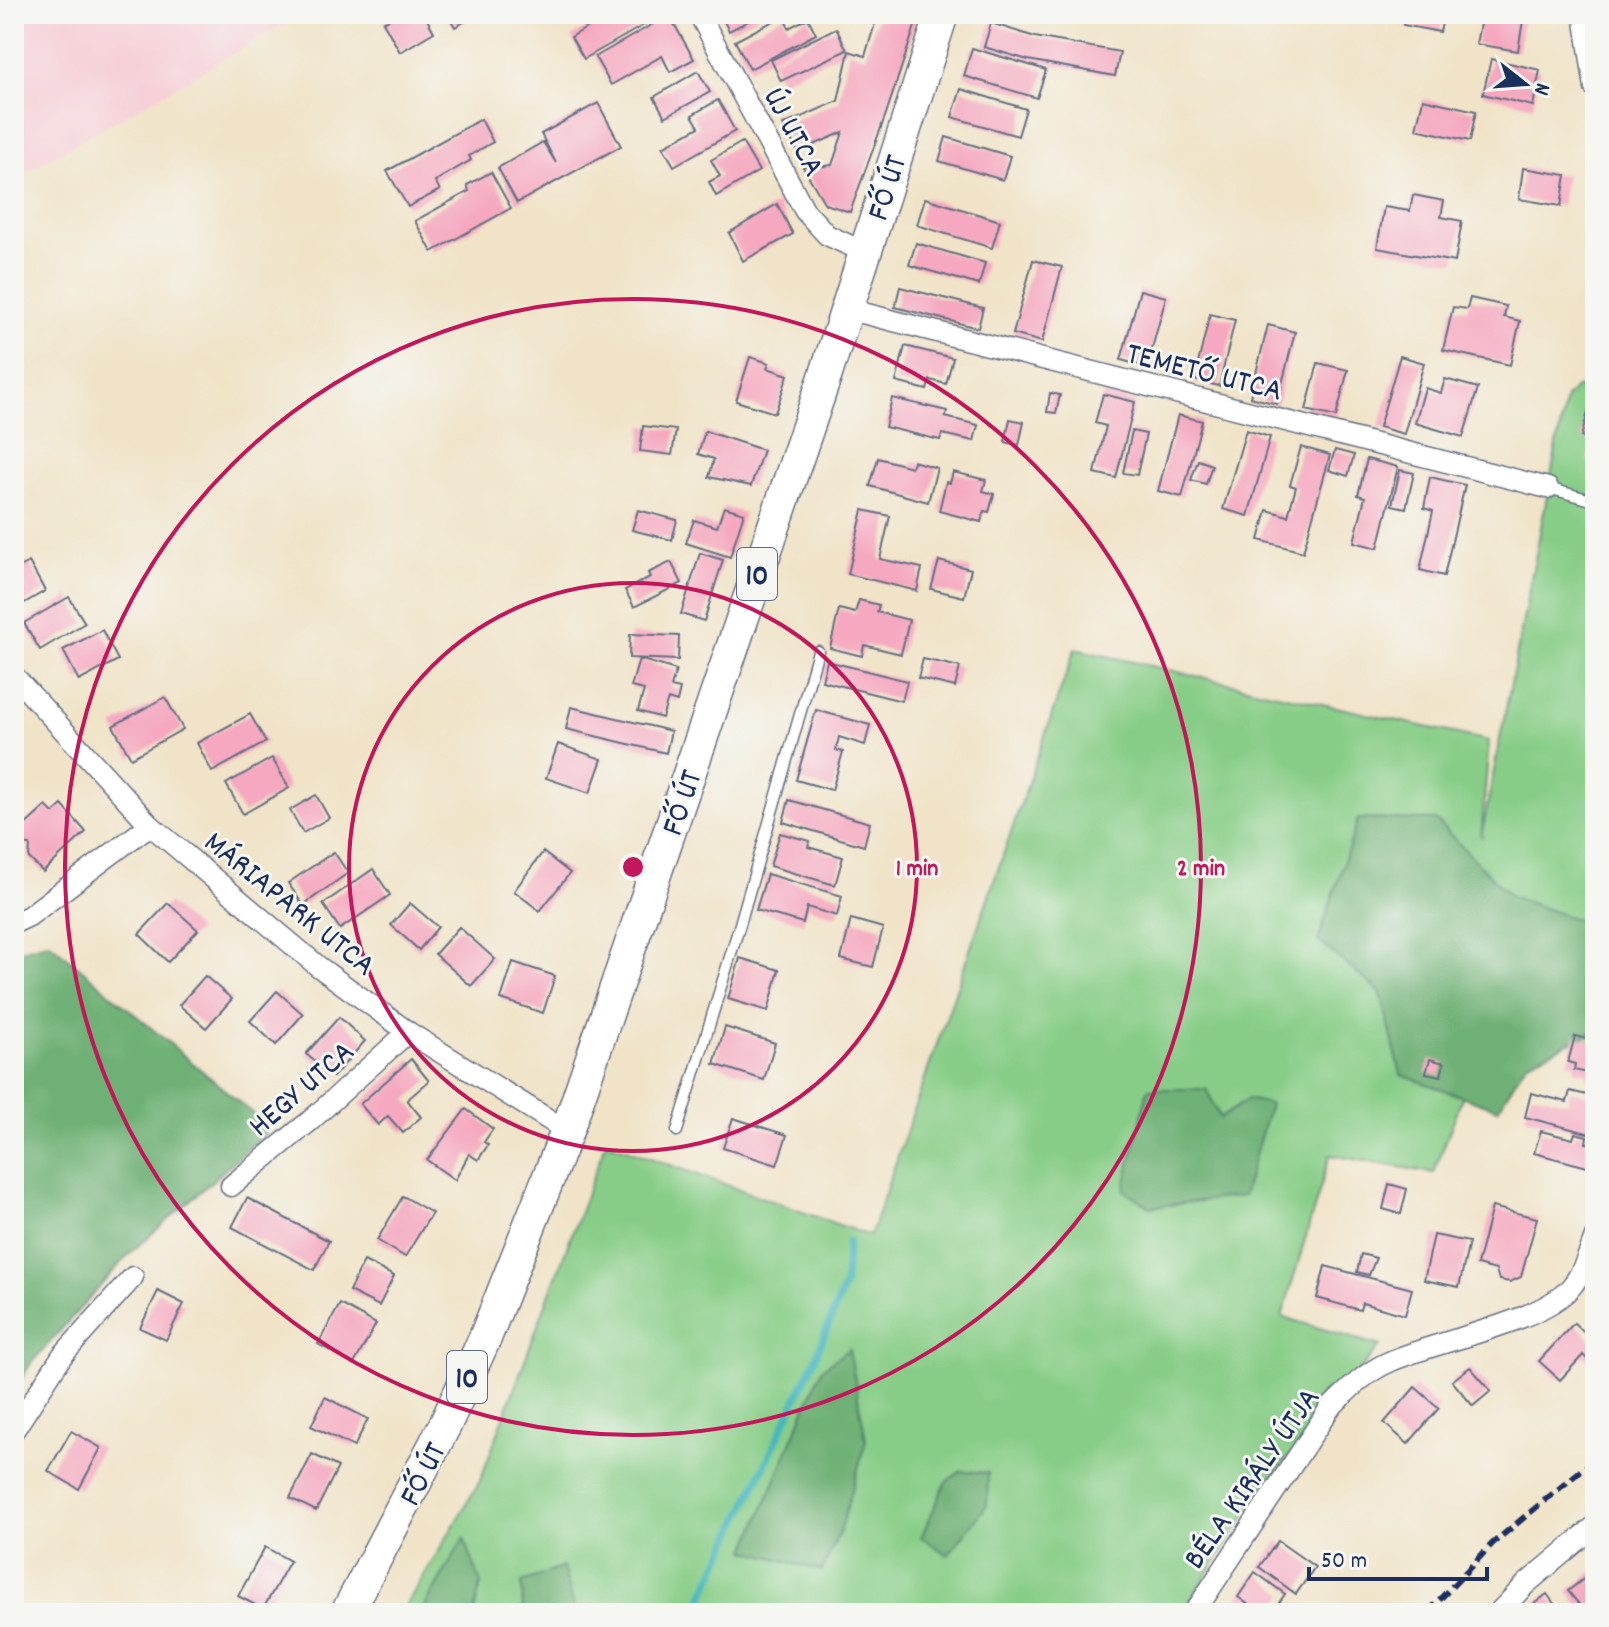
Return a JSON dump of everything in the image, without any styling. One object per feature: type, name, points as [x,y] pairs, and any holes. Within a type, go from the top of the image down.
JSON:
[{"type":"main road","name":"FŐ ÚT","points":[[347,1613],[445,1425],[485,1338],[567,1131],[847,309],[942,14]]},
{"type":"street","name":"ÚJ UTCA","points":[[699,14],[805,211],[827,235],[864,252]]},
{"type":"street","points":[[1584,14],[1595,88]]},
{"type":"street","name":"TEMETŐ UTCA","points":[[847,309],[1548,488]]},
{"type":"street","name":"MÁRIAPARK UTCA","points":[[14,676],[150,825],[319,967],[408,1032],[567,1131]]},
{"type":"street","points":[[14,923],[29,916],[150,825]]},
{"type":"street","name":"HEGY UTCA","points":[[231,1186],[310,1121],[408,1032]]},
{"type":"street","name":"BÉLA KIRÁLY ÚTJA","points":[[1194,1613],[1330,1408],[1350,1387],[1389,1362],[1547,1308],[1571,1287],[1595,1237]]},
{"type":"street","points":[[14,1430],[62,1356],[133,1277]]},
{"type":"street","points":[[1498,1613],[1526,1584],[1595,1526]]},
{"type":"lane","points":[[1548,488],[1595,501]]},
{"type":"lane","points":[[677,1131],[818,651]]},
{"type":"shaded area","points":[[14,14],[302,14],[14,179]]},
{"type":"green space","points":[[1595,383],[1595,1043],[1493,1014],[1434,1173],[1330,1155],[1282,1317],[1380,1346],[1266,1484],[1182,1613],[402,1613],[480,1481],[606,1142],[870,1236],[1075,649],[1489,741],[1481,838],[1566,398],[1575,389]]},
{"type":"green space","points":[[1358,819],[1436,820],[1510,896],[1595,926],[1595,1031],[1526,1063],[1498,1109],[1401,1075],[1381,993],[1318,941]]},
{"type":"green space","points":[[49,942],[264,1123],[265,1134],[129,1254],[31,1363],[14,1392],[14,952]]},
{"type":"green space","points":[[1148,1089],[1206,1089],[1220,1118],[1248,1099],[1270,1104],[1243,1196],[1150,1207],[1124,1190]]},
{"type":"green space","points":[[849,1349],[866,1440],[841,1529],[822,1571],[746,1550],[822,1369]]},
{"type":"green space","points":[[961,1471],[988,1473],[987,1505],[948,1555],[921,1537],[946,1482]]},
{"type":"green space","points":[[464,1538],[481,1583],[474,1613],[421,1613]]},
{"type":"green space","points":[[563,1567],[576,1613],[523,1613],[522,1582]]},
{"type":"building","points":[[398,14],[424,14],[434,32],[400,52],[383,22]]},
{"type":"building","points":[[447,14],[478,14],[455,27]]},
{"type":"building","points":[[610,14],[647,14],[651,21],[584,59],[571,37]]},
{"type":"building","points":[[720,14],[762,14],[729,31]]},
{"type":"building","points":[[878,14],[919,14],[850,212],[825,204],[803,167],[813,162],[817,167],[832,165],[843,132],[798,152],[783,125],[838,101],[849,51],[865,56]]},
{"type":"building","points":[[1405,14],[1444,14],[1440,32],[1403,25]]},
{"type":"building","points":[[1482,14],[1524,14],[1518,51],[1476,44]]},
{"type":"building","points":[[669,15],[694,59],[670,72],[662,56],[611,85],[595,57]]},
{"type":"building","points":[[783,16],[789,28],[808,18],[816,34],[750,69],[735,41]]},
{"type":"building","points":[[991,23],[1035,37],[1120,52],[1115,76],[1028,60],[984,47]]},
{"type":"building","points":[[836,28],[847,50],[781,81],[771,60]]},
{"type":"building","points":[[972,48],[1046,70],[1037,98],[964,76]]},
{"type":"building","points":[[1491,59],[1540,70],[1533,106],[1483,94]]},
{"type":"building","points":[[698,71],[710,92],[665,117],[654,97]]},
{"type":"building","points":[[961,89],[1026,109],[1018,136],[952,117]]},
{"type":"building","points":[[1423,99],[1476,111],[1470,141],[1416,129]]},
{"type":"building","points":[[718,100],[735,131],[674,166],[663,147],[699,127],[692,115]]},
{"type":"building","points":[[598,103],[621,146],[517,203],[498,168],[543,142],[556,163],[541,134]]},
{"type":"building","points":[[481,119],[493,142],[469,156],[471,160],[435,181],[440,190],[408,207],[387,171]]},
{"type":"building","points":[[946,137],[1010,156],[1003,180],[939,161]]},
{"type":"building","points":[[742,142],[759,171],[716,196],[709,182],[720,176],[711,160]]},
{"type":"building","points":[[1523,168],[1566,175],[1561,206],[1519,199]]},
{"type":"building","points":[[491,172],[511,208],[432,252],[415,221],[469,191],[467,185]]},
{"type":"building","points":[[1413,195],[1444,201],[1441,217],[1462,221],[1455,262],[1377,248],[1384,207],[1410,211]]},
{"type":"building","points":[[925,198],[1000,221],[992,248],[917,225]]},
{"type":"building","points":[[777,204],[793,234],[743,261],[729,233]]},
{"type":"building","points":[[916,243],[985,263],[979,285],[909,265]]},
{"type":"building","points":[[1033,260],[1062,267],[1042,342],[1013,334]]},
{"type":"building","points":[[900,287],[983,308],[978,328],[895,307]]},
{"type":"building","points":[[1140,290],[1166,297],[1147,367],[1121,360]]},
{"type":"building","points":[[1470,298],[1506,306],[1504,317],[1520,321],[1510,365],[1443,350],[1453,307],[1467,309]]},
{"type":"building","points":[[1210,314],[1235,320],[1219,386],[1194,380]]},
{"type":"building","points":[[1268,325],[1295,332],[1277,404],[1250,397]]},
{"type":"building","points":[[905,346],[953,358],[946,384],[930,380],[927,390],[896,382]]},
{"type":"building","points":[[1400,356],[1424,363],[1404,434],[1379,427]]},
{"type":"building","points":[[750,357],[769,363],[767,368],[788,375],[775,413],[736,401]]},
{"type":"building","points":[[1318,363],[1348,370],[1336,417],[1306,410]]},
{"type":"building","points":[[1445,379],[1478,388],[1463,437],[1415,423],[1425,388],[1441,393]]},
{"type":"building","points":[[1050,393],[1060,395],[1056,413],[1047,412]]},
{"type":"building","points":[[1103,394],[1135,402],[1116,478],[1095,473],[1106,426],[1095,423]]},
{"type":"building","points":[[892,398],[947,411],[945,417],[978,425],[974,441],[942,434],[940,440],[885,427]]},
{"type":"building","points":[[1589,408],[1595,409],[1595,463],[1587,461],[1593,441],[1581,437]]},
{"type":"building","points":[[1178,415],[1202,421],[1182,497],[1158,491]]},
{"type":"building","points":[[1010,419],[1024,422],[1019,445],[1005,442]]},
{"type":"building","points":[[643,426],[676,430],[672,455],[640,451]]},
{"type":"building","points":[[1246,430],[1270,437],[1248,516],[1223,509]]},
{"type":"building","points":[[705,431],[763,450],[751,486],[709,477],[714,459],[698,454]]},
{"type":"building","points":[[1132,431],[1146,434],[1137,475],[1123,473]]},
{"type":"building","points":[[1301,447],[1330,455],[1303,552],[1259,540],[1267,510],[1288,516],[1296,487],[1290,485]]},
{"type":"building","points":[[1335,450],[1354,455],[1348,476],[1329,470]]},
{"type":"building","points":[[878,458],[911,467],[913,461],[937,468],[928,502],[870,486]]},
{"type":"building","points":[[1367,459],[1398,467],[1378,548],[1354,542],[1365,497],[1358,495]]},
{"type":"building","points":[[1198,460],[1212,465],[1206,484],[1191,480]]},
{"type":"building","points":[[1400,470],[1414,473],[1406,508],[1392,505]]},
{"type":"building","points":[[953,472],[986,480],[983,491],[994,494],[989,512],[984,511],[981,522],[939,511],[946,482],[950,483]]},
{"type":"building","points":[[1430,477],[1465,485],[1444,576],[1420,570],[1433,511],[1424,508]]},
{"type":"building","points":[[724,507],[744,513],[730,557],[686,543],[694,520],[717,527]]},
{"type":"building","points":[[638,510],[677,520],[672,540],[632,530]]},
{"type":"building","points":[[863,510],[890,516],[880,559],[922,568],[917,591],[848,574]]},
{"type":"building","points":[[700,553],[723,560],[704,621],[681,614]]},
{"type":"building","points":[[939,561],[971,569],[964,597],[931,589]]},
{"type":"building","points":[[29,562],[45,591],[14,609],[14,570]]},
{"type":"building","points":[[671,562],[682,583],[634,607],[625,590],[650,577],[648,573]]},
{"type":"building","points":[[69,597],[85,623],[40,650],[24,623]]},
{"type":"building","points":[[859,600],[879,605],[877,612],[909,620],[901,654],[864,645],[862,656],[830,648],[839,609],[855,613]]},
{"type":"building","points":[[102,630],[118,660],[79,681],[63,650]]},
{"type":"building","points":[[630,634],[679,636],[678,660],[629,658]]},
{"type":"building","points":[[639,659],[676,670],[671,687],[680,689],[677,702],[668,699],[662,718],[638,711],[644,690],[631,687]]},
{"type":"building","points":[[923,659],[960,667],[955,687],[918,678]]},
{"type":"building","points":[[827,661],[907,681],[902,701],[822,681]]},
{"type":"building","points":[[165,697],[183,729],[131,758],[113,726]]},
{"type":"building","points":[[571,707],[671,731],[666,753],[566,729]]},
{"type":"building","points":[[816,710],[870,725],[865,745],[839,737],[836,750],[843,752],[832,790],[796,780]]},
{"type":"building","points":[[250,714],[266,742],[212,772],[197,743]]},
{"type":"building","points":[[558,744],[602,759],[590,793],[546,778]]},
{"type":"building","points":[[272,758],[289,788],[243,814],[226,784]]},
{"type":"building","points":[[316,795],[329,818],[303,833],[290,810]]},
{"type":"building","points":[[789,800],[870,823],[864,846],[783,822]]},
{"type":"building","points":[[62,805],[86,832],[43,872],[29,858],[30,845],[22,844],[23,827],[46,806],[53,813]]},
{"type":"building","points":[[780,833],[810,841],[808,847],[843,857],[835,885],[770,866]]},
{"type":"building","points":[[334,852],[348,873],[303,905],[288,883]]},
{"type":"building","points":[[543,852],[570,873],[540,911],[514,891]]},
{"type":"building","points":[[373,869],[390,895],[340,929],[323,904]]},
{"type":"building","points":[[767,874],[842,896],[837,916],[807,907],[803,923],[756,910]]},
{"type":"building","points":[[168,903],[198,930],[168,962],[139,934]]},
{"type":"building","points":[[410,903],[438,927],[419,950],[391,925]]},
{"type":"building","points":[[851,919],[883,928],[873,967],[841,959]]},
{"type":"building","points":[[459,927],[495,959],[471,986],[435,954]]},
{"type":"building","points":[[740,958],[779,970],[768,1011],[728,999]]},
{"type":"building","points":[[513,962],[555,976],[543,1013],[501,999]]},
{"type":"building","points":[[205,976],[232,999],[206,1028],[179,1005]]},
{"type":"building","points":[[277,991],[303,1014],[276,1045],[250,1021]]},
{"type":"building","points":[[339,1017],[365,1041],[333,1077],[306,1054]]},
{"type":"building","points":[[725,1027],[775,1043],[764,1080],[714,1064]]},
{"type":"building","points":[[1575,1036],[1595,1041],[1595,1080],[1587,1078],[1588,1073],[1574,1070],[1575,1064],[1568,1062]]},
{"type":"building","points":[[411,1059],[429,1081],[407,1100],[421,1117],[403,1133],[388,1116],[378,1125],[360,1104]]},
{"type":"building","points":[[1430,1059],[1444,1063],[1441,1076],[1426,1073]]},
{"type":"building","points":[[1570,1091],[1595,1094],[1595,1135],[1525,1117],[1531,1093],[1567,1102]]},
{"type":"building","points":[[466,1109],[493,1129],[484,1142],[488,1145],[478,1160],[469,1154],[455,1180],[427,1160]]},
{"type":"building","points":[[733,1118],[787,1135],[777,1165],[723,1148]]},
{"type":"building","points":[[1541,1131],[1573,1139],[1575,1133],[1587,1136],[1586,1143],[1595,1145],[1595,1169],[1534,1153]]},
{"type":"building","points":[[1389,1184],[1407,1189],[1401,1214],[1383,1209]]},
{"type":"building","points":[[403,1196],[432,1213],[405,1257],[377,1240]]},
{"type":"building","points":[[247,1198],[329,1241],[314,1270],[232,1227]]},
{"type":"building","points":[[1492,1207],[1537,1218],[1521,1277],[1510,1282],[1499,1280],[1496,1270],[1477,1265]]},
{"type":"building","points":[[1434,1235],[1469,1242],[1459,1287],[1424,1280]]},
{"type":"building","points":[[1361,1254],[1376,1258],[1369,1275],[1357,1272]]},
{"type":"building","points":[[364,1261],[394,1276],[379,1306],[349,1291]]},
{"type":"building","points":[[1325,1266],[1412,1289],[1405,1315],[1362,1303],[1360,1310],[1317,1298]]},
{"type":"building","points":[[158,1291],[184,1304],[166,1340],[140,1328]]},
{"type":"building","points":[[340,1304],[376,1324],[354,1364],[318,1344]]},
{"type":"building","points":[[1574,1323],[1595,1343],[1595,1358],[1591,1363],[1583,1355],[1560,1380],[1539,1361]]},
{"type":"building","points":[[1470,1367],[1491,1391],[1473,1406],[1452,1381]]},
{"type":"building","points":[[1415,1387],[1439,1408],[1408,1444],[1384,1423]]},
{"type":"building","points":[[325,1397],[368,1419],[354,1447],[311,1426]]},
{"type":"building","points":[[71,1431],[101,1448],[79,1489],[48,1471]]},
{"type":"building","points":[[312,1454],[338,1467],[316,1511],[290,1498]]},
{"type":"building","points":[[1278,1541],[1315,1567],[1296,1594],[1259,1567]]},
{"type":"building","points":[[265,1547],[290,1561],[263,1609],[238,1596]]},
{"type":"building","points":[[1595,1570],[1595,1613],[1586,1613],[1568,1591]]},
{"type":"building","points":[[1255,1572],[1285,1594],[1272,1613],[1260,1613],[1238,1597]]},
{"type":"building","points":[[1547,1594],[1561,1613],[1522,1613]]},
{"type":"waterway","points":[[695,1613],[814,1361],[845,1284],[848,1241]]},
{"type":"railway","points":[[1427,1613],[1493,1543],[1595,1459]]}]
